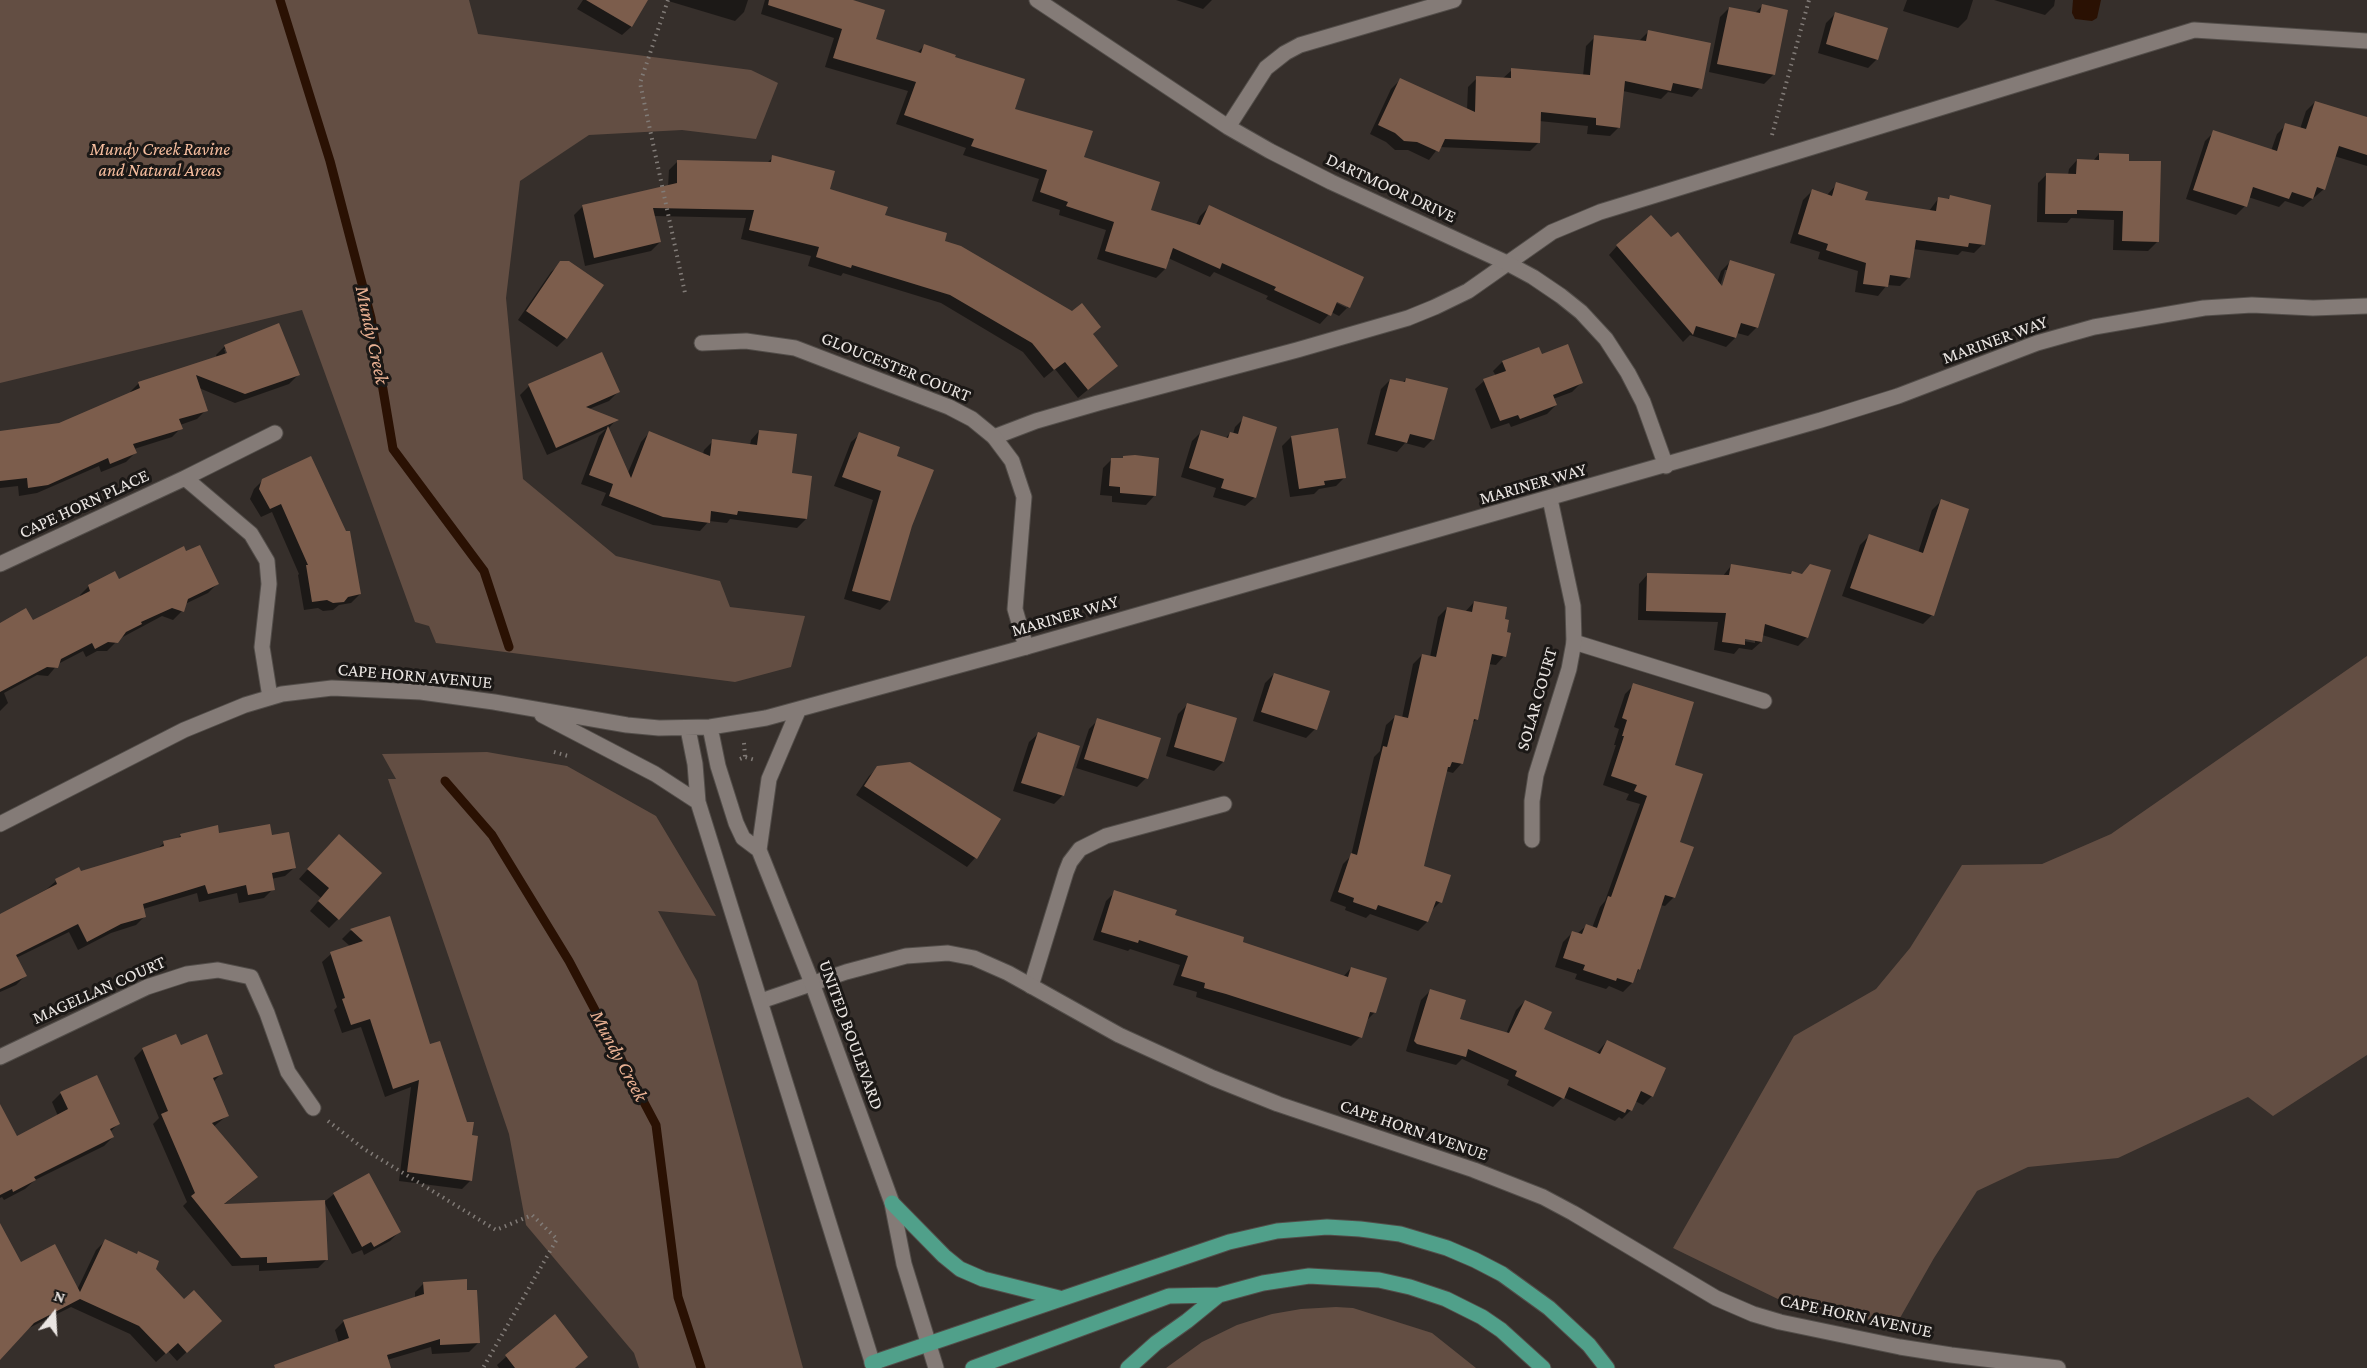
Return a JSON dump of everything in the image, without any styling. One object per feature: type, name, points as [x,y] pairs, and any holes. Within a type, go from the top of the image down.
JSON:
[{"type":"main road","points":[[892,1203],[944,1256],[960,1269],[983,1279],[1059,1298]]},
{"type":"main road","points":[[873,1366],[928,1343],[1059,1298],[1255,1235],[1313,1228],[1376,1230],[1411,1237],[1447,1248],[1502,1274],[1559,1317],[1589,1345],[1607,1368]]},
{"type":"main road","points":[[973,1368],[1169,1296],[1219,1294],[1263,1283],[1309,1276],[1378,1280],[1410,1287],[1446,1299],[1482,1317],[1517,1343],[1543,1368]]},
{"type":"main road","points":[[1128,1368],[1155,1343],[1187,1321],[1219,1294]]},
{"type":"street","name":"DARTMOOR DRIVE","points":[[1037,0],[1228,127],[1331,182],[1507,263],[1561,296],[1581,312],[1606,339],[1638,392],[1666,465]]},
{"type":"street","points":[[1228,127],[1266,68],[1285,53],[1300,45],[1454,0]]},
{"type":"street","points":[[994,437],[1051,417],[1408,318],[1468,291],[1552,232],[1600,212],[2194,30],[2367,41]]},
{"type":"street","name":"MARINER WAY","points":[[710,727],[798,711],[1550,499],[1865,407],[2037,344],[2094,327],[2144,316],[2204,308],[2252,305],[2313,308],[2367,306]]},
{"type":"street","name":"GLOUCESTER COURT","points":[[702,343],[771,343],[806,352],[955,410],[994,437],[1012,461],[1024,497],[1015,609],[1026,647]]},
{"type":"street","name":"CAPE HORN PLACE","points":[[0,564],[275,434]]},
{"type":"street","points":[[185,478],[251,534],[269,566],[262,647],[270,697]]},
{"type":"street","name":"SOLAR COURT","points":[[1532,840],[1532,801],[1536,775],[1569,669],[1574,642],[1573,606],[1550,499]]},
{"type":"street","points":[[1574,642],[1764,701]]},
{"type":"street","name":"CAPE HORN AVENUE","points":[[0,824],[184,730],[223,713],[270,697],[314,689],[362,688],[434,694],[627,725],[688,729],[710,727]]},
{"type":"street","points":[[529,708],[655,774],[698,802]]},
{"type":"street","points":[[759,850],[769,779],[798,711]]},
{"type":"street","name":"UNITED BOULEVARD","points":[[710,727],[718,766],[736,823],[743,838],[759,850],[812,983],[892,1203],[904,1264],[936,1368]]},
{"type":"street","points":[[688,729],[695,764],[698,802],[873,1366]]},
{"type":"street","points":[[1031,986],[1066,872],[1074,855],[1080,849],[1106,836],[1224,804]]},
{"type":"street","name":"CAPE HORN AVENUE","points":[[761,1001],[883,961],[917,954],[938,953],[974,957],[1119,1035],[1213,1078],[1278,1104],[1474,1170],[1543,1197],[1708,1294],[1753,1314],[1780,1322],[1900,1347],[2058,1368]]},
{"type":"street","name":"MAGELLAN COURT","points":[[0,1057],[147,987],[187,974],[218,970],[251,977],[267,1013],[288,1072],[313,1108]]},
{"type":"path","points":[[668,0],[640,83],[685,293]]},
{"type":"path","points":[[1764,163],[1809,0]]},
{"type":"path","points":[[744,742],[745,757]]},
{"type":"path","points":[[313,1108],[364,1149],[496,1230],[532,1215],[557,1239],[483,1368]]},
{"type":"green space","name":"Mundy Creek Ravine and Natural Areas","points":[[0,0],[469,0],[478,34],[751,70],[778,83],[756,139],[682,130],[589,135],[520,181],[506,298],[523,479],[616,556],[720,581],[730,607],[805,616],[791,667],[735,682],[436,643],[429,626],[415,622],[302,310],[0,383]]},
{"type":"green space","points":[[2367,656],[2367,1055],[2273,1116],[2248,1097],[2118,1158],[2028,1167],[1977,1191],[1934,1258],[1896,1325],[1784,1302],[1673,1248],[1794,1036],[1876,989],[1910,948],[1962,865],[2042,864],[2111,834]]},
{"type":"green space","points":[[487,752],[567,766],[656,816],[716,916],[658,911],[697,981],[803,1368],[639,1368],[634,1353],[526,1225],[509,1134],[388,779],[396,779],[382,754]]},
{"type":"green space","points":[[1353,1308],[1432,1333],[1476,1368],[1166,1368],[1202,1342],[1237,1325],[1272,1314],[1301,1309]]},
{"type":"shaded area","points":[[2073,0],[2101,0],[2097,18],[2092,21],[2075,19],[2072,13]]},
{"type":"building","points":[[586,0],[648,0],[632,27]]},
{"type":"building","points":[[769,0],[853,0],[885,10],[876,39],[921,53],[924,44],[956,55],[955,57],[1025,79],[1015,109],[1093,131],[1084,157],[1160,182],[1151,210],[1200,225],[1209,205],[1364,277],[1350,308],[1337,302],[1331,316],[1274,290],[1276,287],[1222,263],[1220,269],[1173,248],[1166,269],[1105,251],[1114,222],[1066,206],[1068,202],[1040,192],[1047,170],[971,146],[974,139],[904,115],[916,82],[833,58],[842,29],[768,5]]},
{"type":"building","points":[[1762,4],[1788,10],[1775,75],[1717,64],[1729,7],[1760,13]]},
{"type":"building","points":[[1835,12],[1888,28],[1878,60],[1826,44]]},
{"type":"building","points":[[1648,30],[1711,43],[1702,89],[1673,83],[1671,91],[1625,81],[1620,128],[1596,125],[1596,118],[1541,112],[1540,143],[1445,139],[1439,152],[1417,142],[1404,141],[1395,133],[1378,125],[1400,78],[1475,112],[1476,76],[1511,78],[1511,68],[1590,75],[1594,35],[1646,41]]},
{"type":"building","points":[[2315,101],[2367,117],[2367,155],[2339,146],[2325,190],[2317,187],[2313,199],[2292,192],[2289,199],[2253,187],[2247,207],[2193,190],[2213,130],[2277,151],[2285,123],[2306,129]]},
{"type":"building","points":[[2099,153],[2129,154],[2129,161],[2161,161],[2159,242],[2122,241],[2123,211],[2077,210],[2077,214],[2045,214],[2046,173],[2076,174],[2077,159],[2099,160]]},
{"type":"building","points":[[772,155],[835,171],[830,189],[888,207],[885,215],[947,233],[945,241],[961,246],[1072,311],[1082,303],[1101,327],[1093,334],[1118,366],[1088,390],[1065,362],[1054,370],[1032,343],[950,295],[852,265],[851,268],[816,257],[819,247],[749,230],[754,210],[653,208],[661,242],[594,258],[582,205],[677,183],[677,160],[771,162]]},
{"type":"building","points":[[1836,182],[1868,192],[1865,200],[1936,211],[1938,197],[1949,199],[1950,195],[1991,205],[1985,245],[1969,243],[1968,247],[1916,240],[1910,278],[1890,275],[1888,287],[1863,284],[1866,263],[1826,250],[1828,244],[1798,234],[1812,189],[1832,196]]},
{"type":"building","points":[[1651,215],[1671,237],[1678,232],[1722,286],[1730,260],[1775,274],[1758,328],[1741,323],[1736,338],[1696,326],[1693,335],[1616,245]]},
{"type":"building","points":[[560,261],[569,261],[604,285],[567,339],[526,311]]},
{"type":"building","points":[[279,323],[300,375],[245,394],[196,375],[208,411],[179,419],[183,429],[133,444],[137,453],[110,464],[108,458],[48,485],[28,488],[27,478],[0,481],[0,431],[59,423],[140,388],[138,382],[227,353],[224,345]]},
{"type":"building","points":[[1568,344],[1583,383],[1553,395],[1557,405],[1520,419],[1518,415],[1500,421],[1483,379],[1506,371],[1502,361],[1539,347],[1542,354]]},
{"type":"building","points":[[602,352],[620,392],[586,407],[619,420],[556,448],[528,384]]},
{"type":"building","points":[[1406,378],[1448,388],[1434,440],[1410,434],[1407,443],[1375,435],[1390,379],[1405,382]]},
{"type":"building","points":[[1243,416],[1277,427],[1256,498],[1221,488],[1224,479],[1189,468],[1201,430],[1228,438],[1230,432],[1238,434]]},
{"type":"building","points":[[608,426],[631,478],[649,431],[710,456],[712,439],[757,445],[759,430],[797,434],[792,473],[812,476],[807,519],[738,511],[737,515],[711,511],[710,523],[663,517],[609,496],[613,484],[589,475]]},
{"type":"building","points":[[1338,428],[1346,478],[1324,481],[1325,485],[1299,489],[1291,436]]},
{"type":"building","points":[[859,432],[900,447],[897,456],[934,470],[912,526],[890,601],[852,591],[881,491],[842,477]]},
{"type":"building","points":[[1135,455],[1159,458],[1156,496],[1120,493],[1120,487],[1109,486],[1111,458]]},
{"type":"building","points":[[311,456],[346,531],[350,531],[361,594],[348,597],[344,602],[333,603],[327,600],[312,602],[306,565],[308,565],[281,504],[270,509],[259,489],[262,479]]},
{"type":"building","points":[[1941,499],[1969,509],[1934,616],[1850,588],[1869,534],[1923,553]]},
{"type":"building","points":[[200,545],[219,584],[188,599],[184,612],[172,608],[141,622],[142,624],[126,632],[118,643],[108,642],[95,649],[92,643],[61,659],[58,668],[47,667],[0,692],[0,623],[26,608],[33,620],[90,591],[88,585],[115,571],[119,579],[184,546],[186,551]]},
{"type":"building","points":[[1731,564],[1791,574],[1792,571],[1802,574],[1810,564],[1831,570],[1808,638],[1765,624],[1762,642],[1745,639],[1745,645],[1722,642],[1726,613],[1646,611],[1647,573],[1729,575]]},
{"type":"building","points":[[1474,601],[1507,607],[1505,619],[1509,620],[1507,632],[1511,633],[1506,657],[1492,654],[1478,720],[1474,719],[1463,764],[1452,762],[1448,767],[1424,866],[1451,875],[1442,903],[1436,901],[1428,922],[1378,905],[1376,910],[1353,902],[1354,898],[1338,892],[1351,853],[1357,855],[1383,746],[1387,747],[1395,715],[1408,718],[1422,654],[1436,657],[1447,607],[1472,612]]},
{"type":"building","points":[[1274,673],[1330,691],[1317,730],[1261,712]]},
{"type":"building","points":[[1633,683],[1694,702],[1675,765],[1703,774],[1680,842],[1694,847],[1675,898],[1665,895],[1640,970],[1638,969],[1633,983],[1617,978],[1616,981],[1583,970],[1585,965],[1563,958],[1572,931],[1582,934],[1586,924],[1597,928],[1608,896],[1611,897],[1647,796],[1634,791],[1637,785],[1611,776],[1624,736],[1622,736],[1627,720],[1622,718]]},
{"type":"building","points":[[1187,703],[1237,718],[1224,762],[1174,747]]},
{"type":"building","points":[[1097,718],[1161,738],[1148,779],[1084,759]]},
{"type":"building","points":[[1038,732],[1080,746],[1064,796],[1021,783]]},
{"type":"building","points":[[910,762],[1001,819],[977,859],[864,786],[877,766]]},
{"type":"building","points":[[270,824],[272,835],[289,832],[296,868],[272,873],[275,890],[248,895],[246,885],[208,894],[205,885],[143,904],[146,917],[121,924],[87,942],[78,924],[16,955],[27,976],[0,989],[0,914],[57,884],[55,879],[79,867],[81,871],[164,846],[163,841],[181,837],[180,834],[218,825],[219,833]]},
{"type":"building","points":[[339,834],[382,873],[339,920],[318,901],[329,888],[307,869]]},
{"type":"building","points":[[1114,890],[1177,910],[1175,915],[1244,937],[1243,942],[1348,977],[1351,967],[1387,978],[1376,1013],[1370,1012],[1362,1038],[1204,988],[1205,983],[1181,976],[1188,956],[1139,940],[1138,943],[1101,932]]},
{"type":"building","points":[[390,916],[430,1044],[440,1041],[467,1122],[474,1122],[472,1135],[478,1136],[472,1181],[407,1172],[419,1080],[393,1089],[370,1019],[351,1025],[342,999],[345,998],[330,952],[363,941],[350,929]]},
{"type":"building","points":[[1430,989],[1466,1000],[1460,1019],[1509,1033],[1525,1000],[1552,1012],[1544,1029],[1600,1054],[1607,1040],[1666,1068],[1653,1097],[1641,1091],[1632,1111],[1627,1109],[1625,1113],[1569,1087],[1564,1099],[1515,1076],[1517,1071],[1468,1049],[1466,1057],[1417,1044],[1414,1041]]},
{"type":"building","points":[[176,1034],[181,1045],[207,1034],[223,1074],[213,1078],[229,1116],[212,1123],[258,1177],[224,1204],[325,1200],[328,1260],[267,1263],[267,1257],[241,1258],[191,1196],[195,1193],[161,1114],[168,1111],[142,1048]]},
{"type":"building","points":[[97,1075],[120,1124],[110,1129],[114,1137],[34,1177],[36,1180],[13,1192],[12,1189],[0,1195],[0,1104],[17,1136],[68,1109],[60,1092]]},
{"type":"building","points":[[369,1173],[401,1232],[374,1247],[371,1242],[362,1247],[333,1193]]},
{"type":"building","points":[[0,1223],[21,1262],[55,1244],[80,1292],[105,1239],[137,1254],[138,1251],[159,1261],[156,1269],[184,1299],[194,1290],[222,1321],[187,1353],[178,1343],[166,1354],[139,1326],[80,1299],[34,1323],[0,1360]]},
{"type":"building","points":[[467,1279],[467,1290],[477,1290],[480,1343],[440,1345],[440,1339],[387,1355],[391,1368],[275,1368],[274,1365],[349,1338],[343,1320],[424,1294],[423,1282]]},
{"type":"building","points":[[555,1314],[588,1357],[575,1368],[515,1368],[505,1355]]},
{"type":"waterway","name":"Mundy Creek","points":[[280,0],[330,161],[371,318],[393,449],[484,571],[509,647]]},
{"type":"waterway","name":"Mundy Creek","points":[[445,781],[492,835],[569,961],[656,1125],[678,1297],[701,1368]]}]
